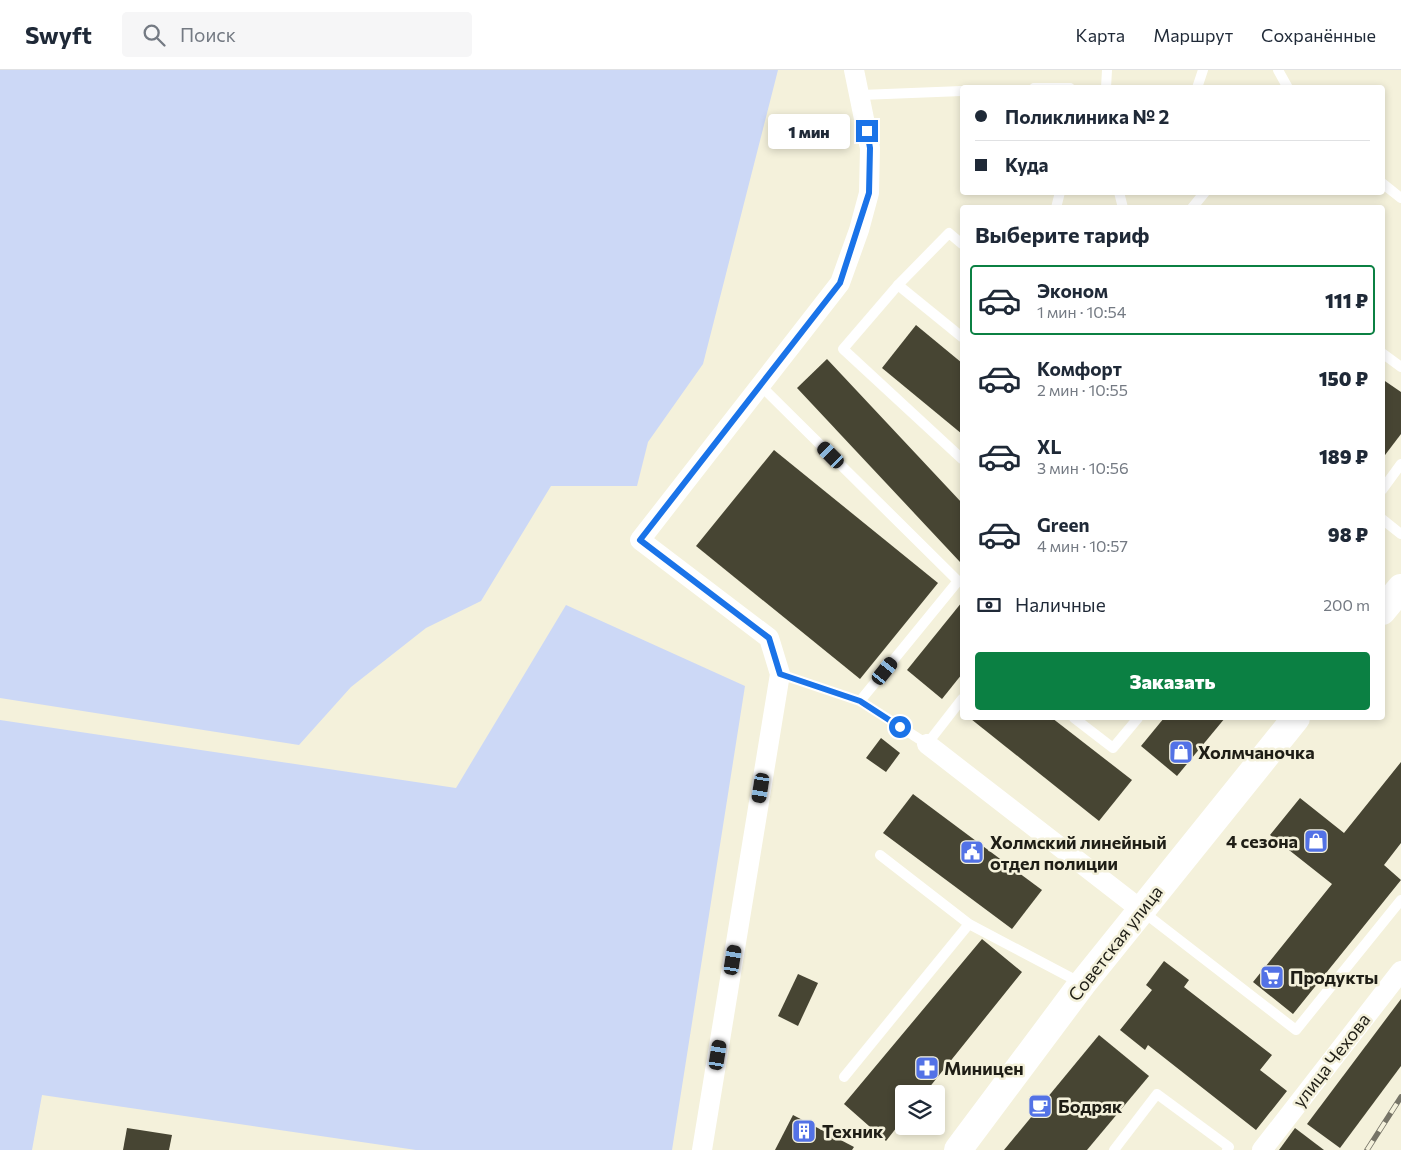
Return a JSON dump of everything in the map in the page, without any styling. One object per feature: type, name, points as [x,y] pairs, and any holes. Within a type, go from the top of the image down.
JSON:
[{"type":"main road","points":[[1385,607],[1401,588]]},
{"type":"main road","name":"Советская улица","points":[[958,1150],[1082,984],[1294,720]]},
{"type":"street","points":[[702,1150],[780,674],[769,638],[640,540],[840,283],[859,230],[869,193],[870,148],[861,96],[854,70]]},
{"type":"street","points":[[927,744],[1140,910]]},
{"type":"street","name":"улица Чехова","points":[[1262,1150],[1401,971]]},
{"type":"lane","points":[[1106,85],[1108,70]]},
{"type":"lane","points":[[1198,85],[1203,70]]},
{"type":"lane","points":[[1278,70],[1286,85]]},
{"type":"lane","points":[[861,96],[960,91]]},
{"type":"lane","points":[[1385,185],[1401,198]]},
{"type":"lane","points":[[960,242],[949,233],[898,285],[843,349],[960,457]]},
{"type":"lane","points":[[898,285],[960,335]]},
{"type":"lane","points":[[1385,355],[1401,367]]},
{"type":"lane","points":[[760,385],[958,581],[860,701]]},
{"type":"lane","points":[[1385,486],[1401,464]]},
{"type":"lane","points":[[1385,521],[1401,534]]},
{"type":"lane","points":[[780,674],[860,701],[927,744],[960,702]]},
{"type":"lane","points":[[1077,720],[1113,748],[1136,720]]},
{"type":"lane","points":[[880,855],[969,924],[1082,984]]},
{"type":"lane","points":[[1140,910],[1296,1030],[1401,900]]},
{"type":"lane","points":[[844,1077],[969,924]]},
{"type":"lane","points":[[1114,1150],[1157,1094],[1229,1147],[1226,1150]]},
{"type":"water","points":[[0,70],[778,70],[703,364],[648,442],[637,486],[551,486],[481,601],[426,628],[351,687],[299,745],[0,698]]},
{"type":"water","points":[[566,605],[745,686],[672,1150],[416,1150],[42,1095],[32,1150],[0,1150],[0,720],[456,788]]},
{"type":"building","points":[[916,325],[960,361],[960,432],[882,368]]},
{"type":"building","points":[[827,359],[960,501],[960,562],[797,388]]},
{"type":"building","points":[[1385,381],[1401,392],[1401,434],[1385,455]]},
{"type":"building","points":[[774,450],[938,583],[860,679],[696,546]]},
{"type":"building","points":[[960,604],[960,676],[942,699],[907,670]]},
{"type":"building","points":[[972,720],[1055,720],[1132,780],[1099,821]]},
{"type":"building","points":[[1162,720],[1223,720],[1177,776],[1141,746]]},
{"type":"building","points":[[881,738],[900,753],[886,772],[866,758]]},
{"type":"building","points":[[1401,762],[1401,843],[1384,865],[1401,880],[1293,1014],[1253,982],[1332,884],[1270,835],[1300,798],[1344,833]]},
{"type":"building","points":[[913,794],[1042,890],[1012,929],[883,833]]},
{"type":"building","points":[[982,939],[1022,972],[931,1085],[895,1085],[895,1130],[886,1141],[844,1104]]},
{"type":"building","points":[[1164,961],[1189,980],[1184,987],[1272,1055],[1260,1070],[1287,1091],[1256,1130],[1148,1045],[1145,1050],[1120,1030],[1152,990],[1146,985]]},
{"type":"building","points":[[798,974],[818,983],[798,1026],[778,1016]]},
{"type":"building","points":[[1401,999],[1401,1066],[1340,1148],[1307,1124]]},
{"type":"building","points":[[1099,1035],[1149,1076],[1087,1150],[1004,1150]]},
{"type":"building","name":"Техник","points":[[793,1115],[854,1147],[852,1150],[775,1150]]},
{"type":"building","points":[[127,1128],[172,1135],[169,1150],[123,1150]]},
{"type":"building","points":[[1295,1128],[1324,1150],[1279,1150]]},
{"type":"railway","points":[[1367,1150],[1401,1097]]},
{"type":"place","name":"Холмчаночка","points":[[1181,752]]},
{"type":"place","name":"4 сезона","points":[[1316,841]]},
{"type":"place","name":"Холмский линейный отдел полиции","points":[[972,852]]},
{"type":"place","name":"Продукты","points":[[1272,977]]},
{"type":"place","name":"Миницен","points":[[927,1068]]},
{"type":"place","name":"Бодряк","points":[[1040,1106]]},
{"type":"place","name":"Техник","points":[[804,1131]]},
{"type":"route","points":[[867,131],[870,148],[869,193],[859,230],[840,283],[640,540],[769,638],[780,674],[860,701],[900,727]]}]
